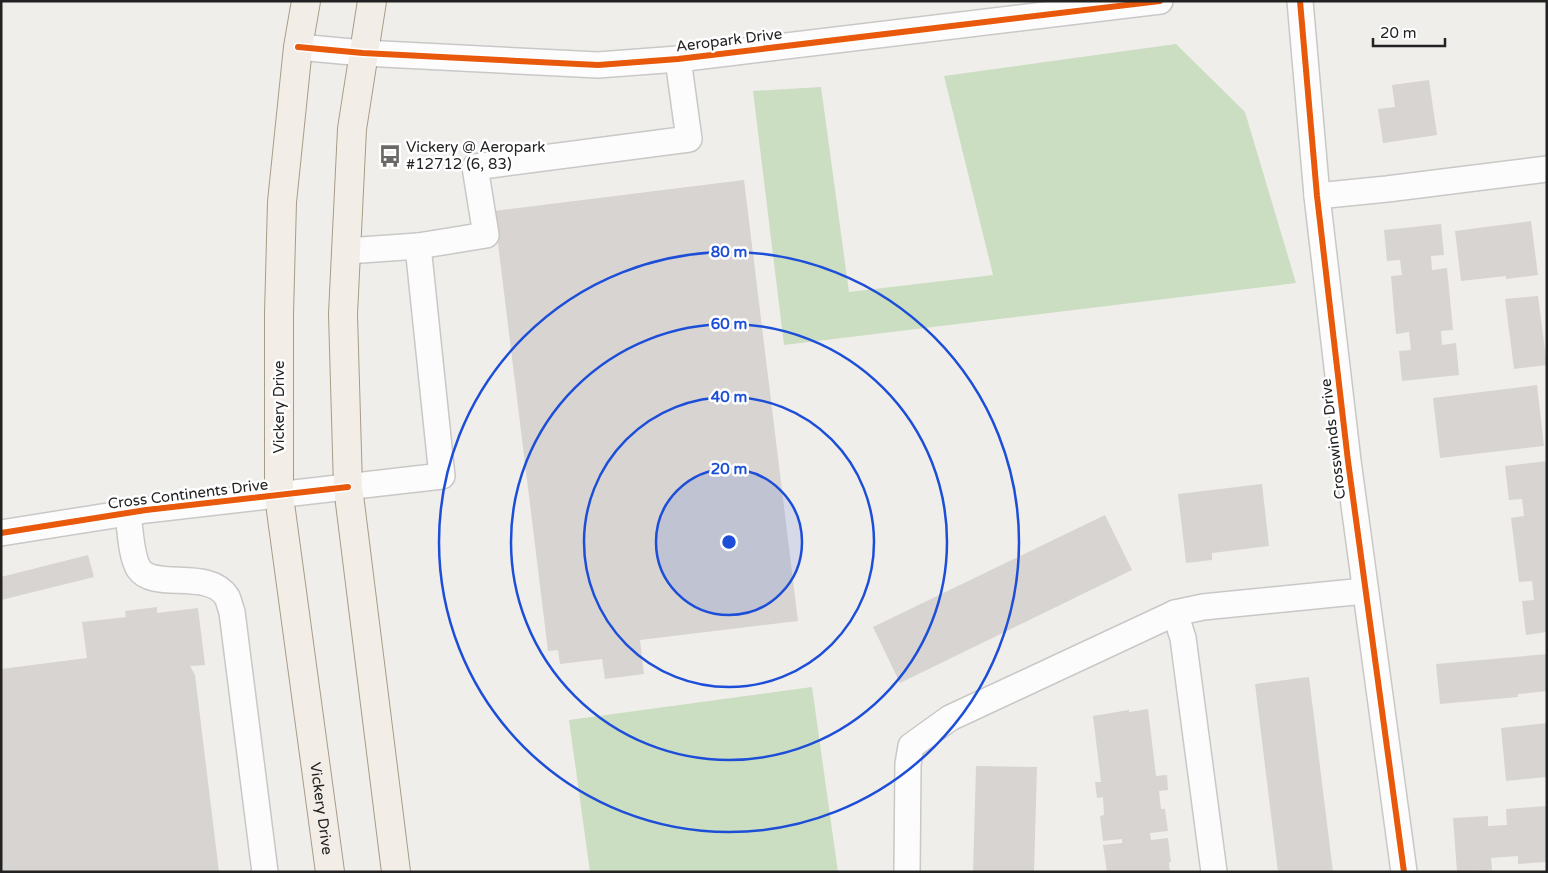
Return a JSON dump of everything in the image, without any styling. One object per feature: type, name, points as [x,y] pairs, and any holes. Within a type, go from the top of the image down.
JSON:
[{"type":"main road","name":"Vickery Drive","points":[[306,1],[298,47],[282,202],[279,314],[279,496],[330,872]]},
{"type":"main road","points":[[372,1],[352,129],[343,314],[348,487],[396,872]]},
{"type":"street","name":"Aeropark Drive","points":[[298,47],[363,53],[598,64],[678,59],[1160,1]]},
{"type":"street","name":"Crosswinds Drive","points":[[1300,1],[1317,196],[1364,591],[1404,872]]},
{"type":"street","points":[[346,251],[418,246],[486,235],[475,167],[689,139],[678,59]]},
{"type":"street","points":[[1317,196],[1547,169]]},
{"type":"street","name":"Cross Continents Drive","points":[[1,533],[128,513],[442,476],[418,246]]},
{"type":"street","points":[[128,513],[134,554],[139,569],[146,576],[204,582],[218,587],[227,597],[232,612],[265,872]]},
{"type":"street","points":[[907,872],[908,764],[911,746],[950,718],[1176,614],[1203,607],[1364,591]]},
{"type":"street","points":[[1176,614],[1183,638],[1214,872]]},
{"type":"green space","points":[[1176,44],[1245,112],[1296,283],[784,345],[753,91],[821,87],[849,292],[993,275],[944,76]]},
{"type":"green space","points":[[812,687],[838,872],[590,872],[569,720]]},
{"type":"building","points":[[1429,80],[1437,135],[1383,143],[1378,109],[1395,107],[1392,85]]},
{"type":"building","points":[[744,180],[798,621],[640,640],[644,674],[605,679],[602,659],[560,664],[558,650],[548,651],[494,211]]},
{"type":"building","points":[[1531,221],[1538,275],[1506,279],[1506,276],[1461,281],[1455,231]]},
{"type":"building","points":[[1441,224],[1444,255],[1431,256],[1432,270],[1447,268],[1453,330],[1441,331],[1442,345],[1456,343],[1459,375],[1402,381],[1399,351],[1411,350],[1409,332],[1396,334],[1391,276],[1402,275],[1400,260],[1387,261],[1384,230]]},
{"type":"building","points":[[1538,296],[1547,365],[1514,369],[1505,299]]},
{"type":"building","points":[[1537,385],[1544,446],[1440,458],[1433,398]]},
{"type":"building","points":[[1547,461],[1547,632],[1526,635],[1522,601],[1534,600],[1532,581],[1519,582],[1511,518],[1524,516],[1522,499],[1509,500],[1505,466]]},
{"type":"building","points":[[1262,484],[1269,546],[1212,553],[1212,560],[1186,563],[1178,494]]},
{"type":"building","points":[[1105,515],[1132,570],[900,683],[873,627]]},
{"type":"building","points":[[88,555],[94,577],[1,600],[1,577]]},
{"type":"building","points":[[157,607],[157,613],[198,608],[205,665],[190,666],[195,675],[219,872],[1,872],[1,669],[87,658],[82,622],[126,617],[125,611]]},
{"type":"building","points":[[1547,654],[1547,691],[1518,694],[1518,697],[1440,704],[1436,664]]},
{"type":"building","points":[[1309,677],[1333,872],[1278,872],[1255,684]]},
{"type":"building","points":[[1148,709],[1156,776],[1167,775],[1168,790],[1159,791],[1161,809],[1165,809],[1168,831],[1150,833],[1151,840],[1168,838],[1171,862],[1169,862],[1170,872],[1107,872],[1103,845],[1122,843],[1122,839],[1103,841],[1100,816],[1104,815],[1103,797],[1097,798],[1095,782],[1101,782],[1093,716]]},
{"type":"building","points":[[1547,723],[1547,777],[1506,781],[1501,728]]},
{"type":"building","points":[[976,766],[1037,767],[1034,872],[973,872]]},
{"type":"building","points":[[1547,806],[1547,862],[1518,864],[1518,856],[1491,858],[1492,870],[1457,872],[1453,818],[1488,816],[1488,826],[1507,825],[1506,809]]},
{"type":"cycle path","points":[[298,47],[363,53],[598,65],[678,59],[1160,1]]},
{"type":"cycle path","points":[[1300,1],[1317,196],[1348,461],[1404,872]]},
{"type":"cycle path","points":[[1,533],[146,510],[348,487]]},
{"type":"place","name":"Vickery @ Aeropark #12712 (6, 83)","points":[[390,156]]}]
